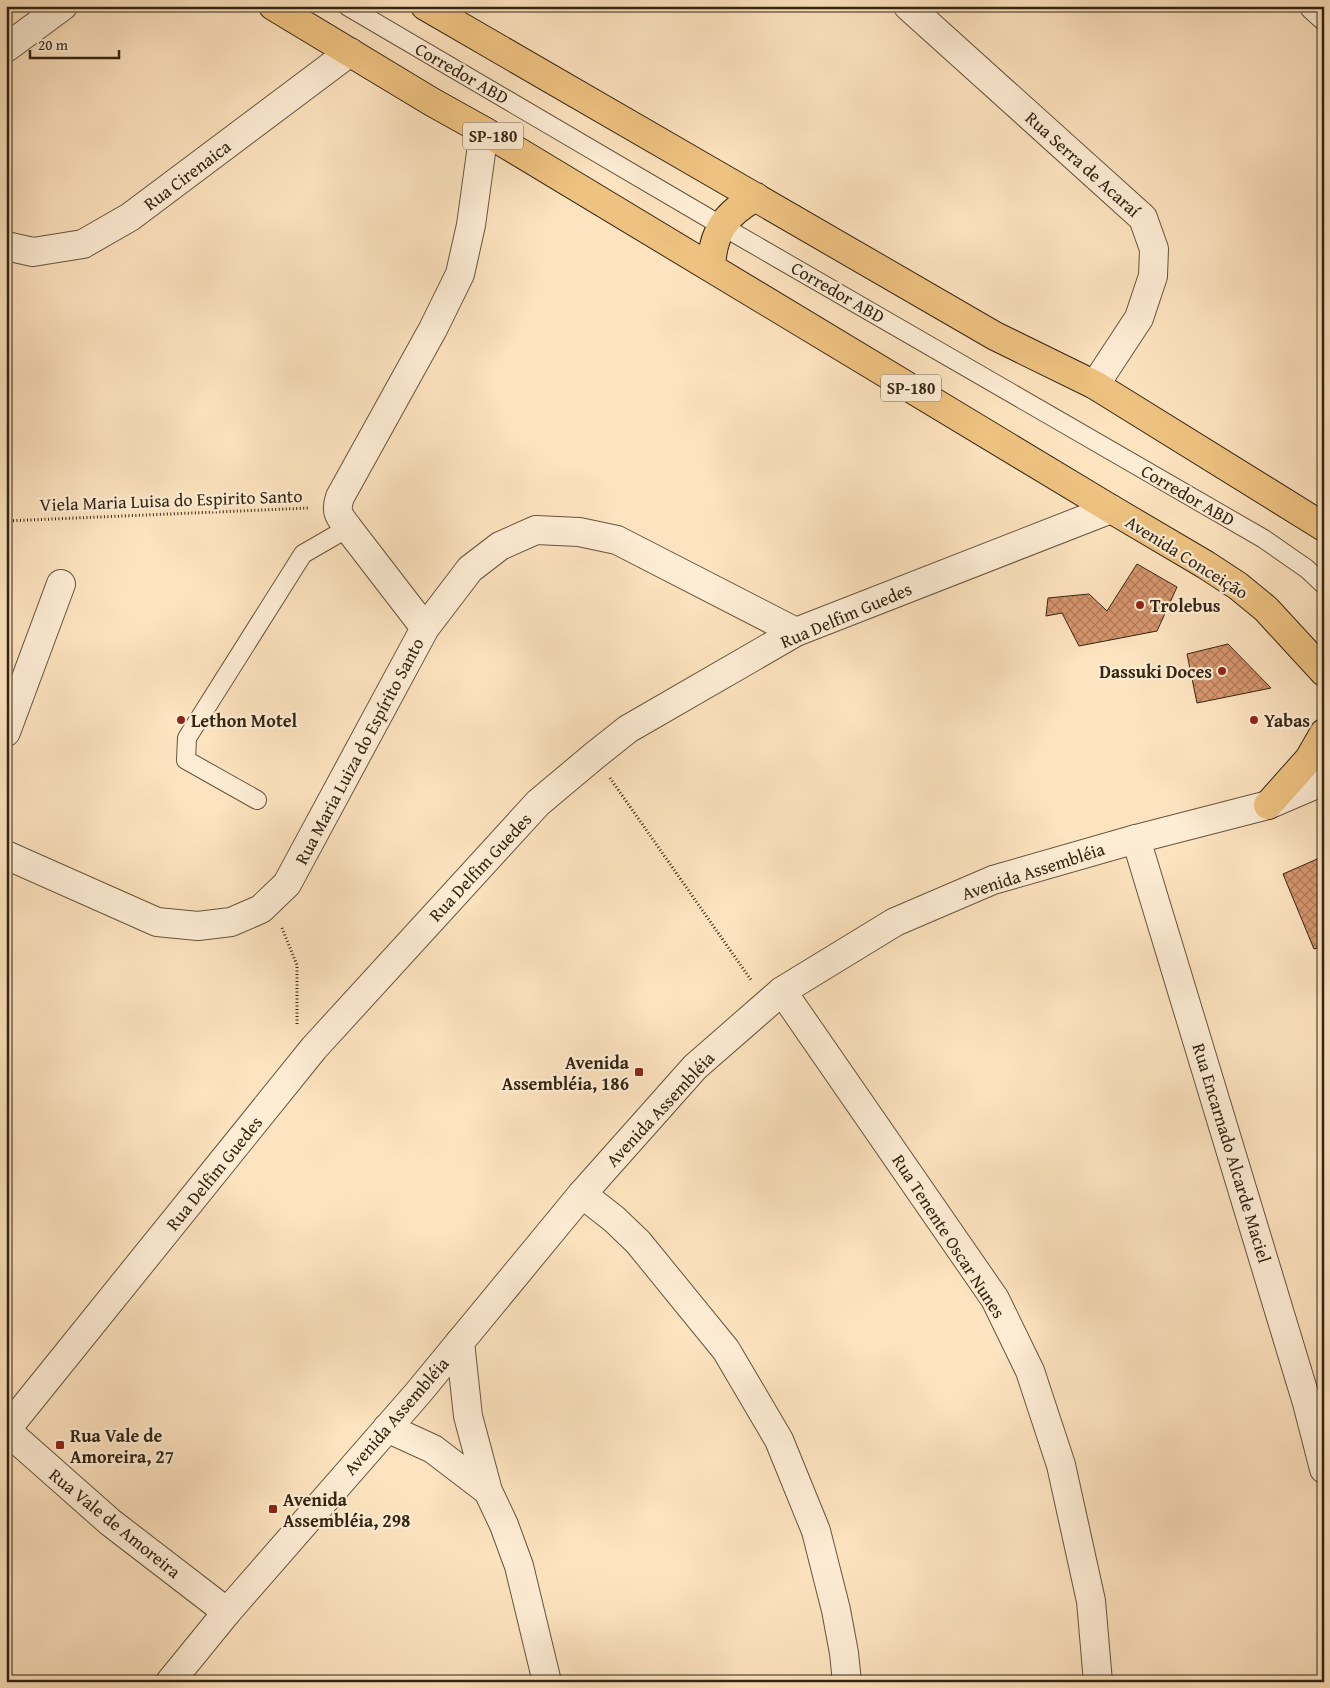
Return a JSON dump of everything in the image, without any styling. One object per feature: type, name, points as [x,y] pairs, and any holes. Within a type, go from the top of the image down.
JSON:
[{"type":"main road","name":"SP-180","points":[[273,6],[432,102],[484,130],[1111,509]]},
{"type":"main road","points":[[425,6],[995,336],[1095,385],[1324,527]]},
{"type":"main road","points":[[711,267],[715,240],[722,226],[732,212],[756,197]]},
{"type":"main road","name":"Avenida Conceição","points":[[1111,509],[1238,586],[1266,609],[1324,672]]},
{"type":"main road","points":[[1268,805],[1309,759],[1324,732]]},
{"type":"street","points":[[6,48],[63,6]]},
{"type":"street","name":"Rua Serra de Acaraí","points":[[908,6],[1143,218],[1154,249],[1153,276],[1139,318],[1095,385]]},
{"type":"street","points":[[1314,6],[1324,15]]},
{"type":"street","name":"Rua Cirenaica","points":[[6,246],[33,252],[83,244],[122,222],[350,52]]},
{"type":"street","points":[[343,517],[340,497],[433,329],[460,274],[471,225],[484,130]]},
{"type":"street","name":"Rua Delfim Guedes","points":[[6,1430],[314,1048],[538,803],[594,756],[628,729],[796,632],[1111,509]]},
{"type":"street","name":"Rua Maria Luiza do Espírito Santo","points":[[6,855],[157,922],[198,926],[231,922],[261,909],[287,884],[425,628],[343,517]]},
{"type":"street","points":[[425,628],[470,569],[500,546],[536,530],[580,532],[618,540],[796,632]]},
{"type":"street","points":[[6,732],[62,584]]},
{"type":"street","name":"Avenida Assembléia","points":[[170,1682],[227,1612],[460,1342],[582,1194],[695,1067],[775,997],[895,922],[993,880],[1136,839],[1268,805],[1324,782]]},
{"type":"street","name":"Rua Encarnado Alcarde Maciel","points":[[1136,839],[1308,1402],[1324,1469]]},
{"type":"street","name":"Rua Tenente Oscar Nunes","points":[[775,997],[995,1299],[1030,1371],[1063,1475],[1091,1601],[1098,1682]]},
{"type":"street","points":[[582,1194],[614,1219],[638,1242],[726,1350],[779,1440],[816,1530],[836,1610],[847,1682]]},
{"type":"street","points":[[460,1342],[468,1416],[488,1491],[504,1525],[519,1566],[547,1682]]},
{"type":"street","points":[[387,1428],[433,1449],[488,1491]]},
{"type":"street","name":"Rua Vale de Amoreira","points":[[6,1430],[110,1522],[227,1612]]},
{"type":"lane","name":"Corredor ABD","points":[[347,6],[722,226],[1264,538],[1307,569],[1324,585]]},
{"type":"lane","points":[[257,800],[186,760],[187,738],[303,554],[343,517]]},
{"type":"path","name":"Viela Maria Luisa do Espirito Santo","points":[[6,521],[343,517]]},
{"type":"path","points":[[594,756],[775,997]]},
{"type":"path","points":[[287,884],[282,928],[297,965],[297,1070]]},
{"type":"building","name":"Trolebus","points":[[1137,564],[1177,587],[1157,631],[1079,646],[1062,613],[1046,616],[1048,598],[1089,594],[1107,611]]},
{"type":"building","name":"Dassuki Doces","points":[[1228,644],[1271,688],[1197,703],[1187,654]]},
{"type":"building","points":[[1324,856],[1324,946],[1314,949],[1283,874]]},
{"type":"place","name":"Trolebus","points":[[1140,605]]},
{"type":"place","name":"Dassuki Doces","points":[[1222,671]]},
{"type":"place","name":"Lethon Motel","points":[[181,720]]},
{"type":"place","name":"Yabas","points":[[1254,720]]},
{"type":"place","name":"Avenida Assembléia, 186","points":[[639,1072]]},
{"type":"place","name":"Rua Vale de Amoreira, 27","points":[[60,1445]]},
{"type":"place","name":"Avenida Assembléia, 298","points":[[273,1509]]}]
